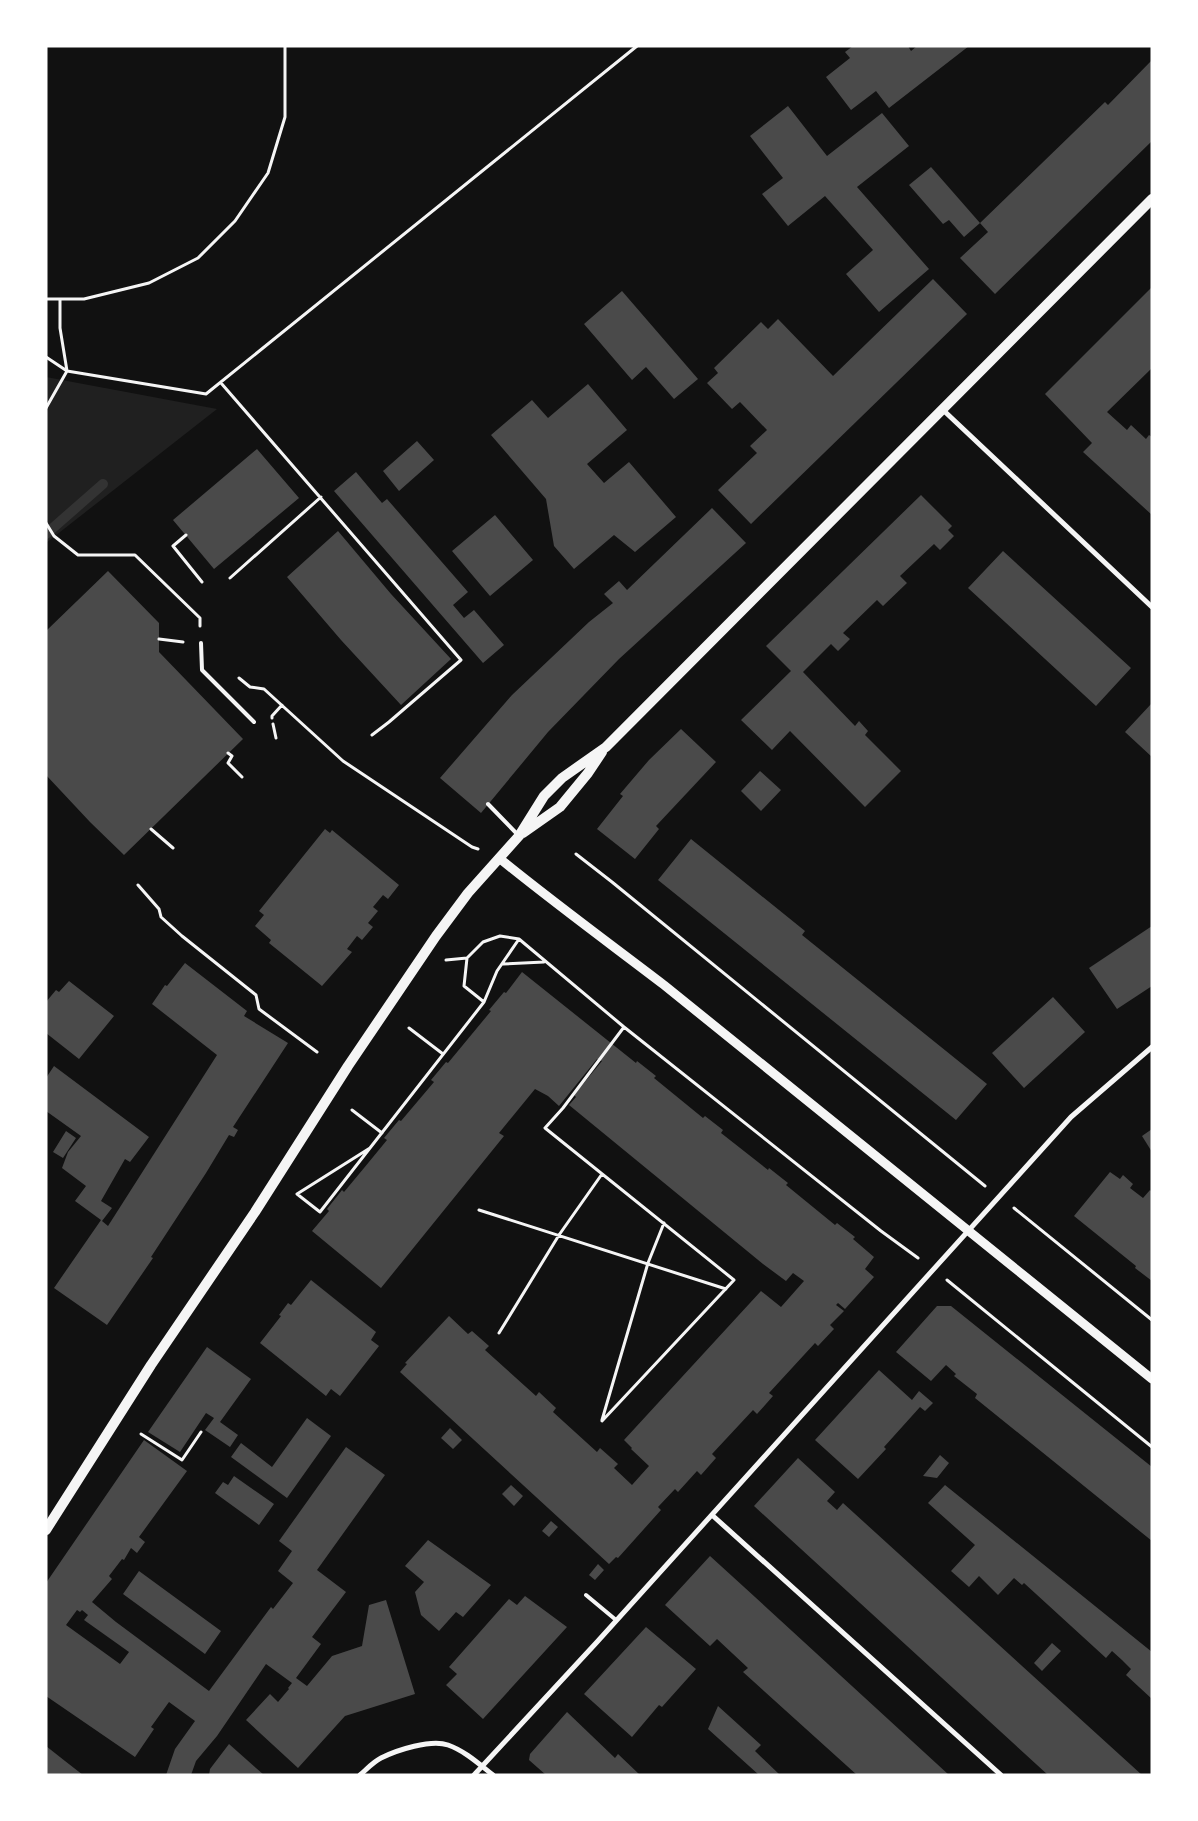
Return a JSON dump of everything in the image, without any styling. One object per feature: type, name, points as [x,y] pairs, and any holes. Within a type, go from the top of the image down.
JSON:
[{"type":"main road","points":[[46,1530],[151,1365],[265,1196],[396,993],[468,893],[518,836],[544,796],[562,778],[606,747],[1152,199]]},
{"type":"main road","points":[[518,836],[560,807],[588,773],[606,747]]},
{"type":"street","points":[[942,409],[1152,607]]},
{"type":"street","points":[[499,858],[554,903],[601,936],[659,981],[1152,1379]]},
{"type":"street","points":[[474,1775],[712,1515],[1070,1117],[1152,1047]]},
{"type":"street","points":[[712,1515],[1001,1775]]},
{"type":"street","points":[[360,1775],[380,1758],[395,1752],[437,1742],[460,1750],[494,1775]]},
{"type":"lane","points":[[201,643],[202,670],[254,722]]},
{"type":"lane","points":[[488,804],[518,836]]},
{"type":"lane","points":[[586,1595],[616,1620]]},
{"type":"path","points":[[46,299],[84,299],[149,284],[198,258],[235,221],[268,173],[285,117],[285,46]]},
{"type":"path","points":[[46,357],[67,371],[206,394],[637,46]]},
{"type":"path","points":[[46,408],[67,371],[60,328],[60,299]]},
{"type":"path","points":[[221,383],[461,660],[389,722],[372,734]]},
{"type":"path","points":[[230,578],[321,497]]},
{"type":"path","points":[[47,524],[54,536],[78,555],[135,556],[200,618],[201,643],[159,640]]},
{"type":"path","points":[[186,535],[173,546],[202,582]]},
{"type":"path","points":[[236,675],[250,687],[264,689],[343,761],[472,847]]},
{"type":"path","points":[[276,738],[272,716],[282,705]]},
{"type":"path","points":[[228,753],[232,756],[228,763],[242,776]]},
{"type":"path","points":[[151,829],[173,848]]},
{"type":"path","points":[[576,854],[983,1185]]},
{"type":"path","points":[[138,885],[158,909],[161,917],[256,995],[259,1009],[317,1052]]},
{"type":"path","points":[[484,1002],[464,986],[467,958],[483,942],[500,936],[519,939],[624,1027],[881,1231],[918,1258]]},
{"type":"path","points":[[370,1148],[296,1194],[320,1212],[382,1133],[443,1054],[484,1002],[497,971],[519,939]]},
{"type":"path","points":[[456,959],[467,958]]},
{"type":"path","points":[[502,964],[545,962]]},
{"type":"path","points":[[624,1027],[563,1108],[545,1128],[664,1223],[734,1280],[602,1421],[648,1263],[664,1223]]},
{"type":"path","points":[[409,1028],[443,1054]]},
{"type":"path","points":[[352,1110],[382,1133]]},
{"type":"path","points":[[499,1333],[559,1235],[602,1174]]},
{"type":"path","points":[[1013,1208],[1152,1320]]},
{"type":"path","points":[[479,1210],[726,1289]]},
{"type":"path","points":[[947,1280],[1152,1447]]},
{"type":"path","points":[[142,1434],[182,1460],[200,1432]]},
{"type":"shaded area","points":[[46,377],[217,409],[46,543]]},
{"type":"building","points":[[853,46],[908,46],[911,51],[917,46],[969,46],[889,108],[876,91],[851,110],[826,77],[850,58],[845,52]]},
{"type":"building","points":[[1152,60],[1152,141],[995,294],[960,258],[988,232],[980,223],[1105,102],[1108,105]]},
{"type":"building","points":[[788,106],[827,156],[882,113],[909,146],[857,187],[929,269],[879,312],[846,274],[873,250],[825,196],[788,226],[762,194],[783,178],[750,136]]},
{"type":"building","points":[[931,167],[980,223],[964,237],[949,220],[943,224],[909,185]]},
{"type":"building","points":[[933,279],[967,314],[751,524],[718,490],[757,453],[750,446],[767,430],[740,402],[732,409],[707,383],[718,373],[714,368],[761,322],[768,329],[778,319],[833,376]]},
{"type":"building","points":[[1152,287],[1152,368],[1107,412],[1127,430],[1131,425],[1146,439],[1149,435],[1152,437],[1152,515],[1083,452],[1092,443],[1045,394]]},
{"type":"building","points":[[622,291],[698,379],[674,399],[646,367],[632,380],[584,324]]},
{"type":"building","points":[[588,384],[627,430],[587,464],[604,483],[629,462],[676,517],[635,552],[614,535],[574,569],[554,546],[546,499],[491,435],[532,400],[548,418]]},
{"type":"building","points":[[417,441],[434,460],[399,491],[383,471]]},
{"type":"building","points":[[257,449],[299,498],[214,569],[173,520]]},
{"type":"building","points":[[356,472],[382,503],[387,499],[468,592],[453,605],[464,618],[474,610],[504,645],[483,663],[334,491]]},
{"type":"building","points":[[921,495],[952,526],[948,530],[954,536],[940,550],[934,544],[900,576],[907,583],[883,606],[877,600],[843,633],[850,639],[838,651],[831,644],[803,672],[855,726],[859,721],[868,731],[865,735],[901,771],[865,807],[790,731],[772,750],[741,720],[791,671],[766,646]]},
{"type":"building","points":[[712,508],[746,543],[619,659],[548,732],[481,813],[440,778],[512,695],[589,622],[613,603],[604,594],[619,581],[627,590]]},
{"type":"building","points":[[495,515],[533,560],[490,596],[452,551]]},
{"type":"building","points":[[338,531],[391,594],[451,659],[401,705],[341,640],[287,577]]},
{"type":"building","points":[[1003,551],[1131,668],[1096,706],[968,588]]},
{"type":"building","points":[[108,571],[159,623],[159,652],[243,739],[124,855],[46,775],[46,631]]},
{"type":"building","points":[[1152,703],[1152,757],[1125,732]]},
{"type":"building","points":[[681,729],[716,762],[656,826],[659,829],[635,859],[597,829],[623,796],[620,794],[649,760]]},
{"type":"building","points":[[760,771],[781,790],[761,811],[741,791]]},
{"type":"building","points":[[325,829],[330,833],[332,830],[399,885],[388,899],[383,895],[373,907],[378,911],[368,923],[373,927],[362,940],[357,936],[347,949],[352,952],[322,986],[269,943],[271,940],[255,926],[264,915],[259,911]]},
{"type":"building","points":[[691,839],[805,931],[802,935],[987,1084],[956,1120],[658,880]]},
{"type":"building","points":[[1152,926],[1152,986],[1117,1009],[1089,968]]},
{"type":"building","points":[[185,963],[247,1011],[244,1016],[288,1043],[233,1127],[238,1130],[234,1137],[229,1135],[151,1257],[153,1258],[107,1325],[54,1288],[101,1220],[75,1201],[86,1186],[62,1168],[68,1152],[81,1136],[46,1111],[46,1078],[54,1066],[149,1137],[130,1162],[125,1159],[101,1201],[112,1208],[102,1221],[108,1226],[217,1055],[152,1004],[165,985],[167,986]]},
{"type":"building","points":[[522,972],[636,1063],[637,1061],[656,1076],[654,1078],[703,1118],[705,1116],[723,1130],[721,1133],[768,1170],[769,1168],[788,1183],[786,1185],[835,1225],[837,1223],[855,1237],[853,1239],[874,1257],[865,1269],[874,1277],[845,1309],[838,1303],[836,1305],[844,1311],[830,1325],[834,1329],[818,1346],[815,1343],[769,1393],[773,1396],[757,1414],[753,1410],[712,1454],[716,1458],[701,1475],[697,1471],[678,1492],[675,1489],[658,1507],[661,1510],[618,1558],[616,1557],[609,1564],[400,1372],[407,1364],[405,1363],[449,1316],[468,1334],[472,1331],[489,1346],[485,1350],[536,1396],[539,1392],[556,1408],[553,1412],[597,1452],[600,1448],[618,1464],[614,1468],[632,1485],[649,1466],[624,1440],[761,1291],[781,1307],[804,1281],[793,1273],[786,1281],[763,1264],[569,1105],[576,1097],[574,1095],[602,1061],[597,1059],[559,1106],[548,1096],[535,1089],[499,1133],[504,1136],[381,1288],[312,1231],[329,1211],[327,1209],[342,1190],[344,1192],[387,1140],[384,1138],[434,1082],[431,1080],[446,1062],[448,1063],[491,1011],[489,1010],[504,992],[506,993]]},
{"type":"building","points":[[69,981],[114,1016],[79,1059],[46,1033],[46,1002],[56,990],[59,992]]},
{"type":"building","points":[[1053,997],[1085,1032],[1024,1088],[992,1053]]},
{"type":"building","points":[[1152,1129],[1152,1152],[1142,1136]]},
{"type":"building","points":[[66,1131],[76,1138],[63,1158],[53,1152]]},
{"type":"building","points":[[1110,1172],[1120,1179],[1123,1175],[1133,1184],[1130,1188],[1143,1198],[1150,1190],[1152,1192],[1152,1281],[1074,1216]]},
{"type":"building","points":[[311,1280],[376,1332],[371,1340],[379,1346],[340,1396],[331,1389],[326,1396],[260,1343],[281,1316],[279,1315],[288,1303],[291,1305]]},
{"type":"building","points":[[937,1306],[951,1306],[1152,1467],[1152,1541],[975,1398],[977,1394],[954,1376],[956,1374],[946,1365],[931,1381],[896,1352]]},
{"type":"building","points":[[207,1347],[251,1379],[220,1422],[238,1435],[230,1447],[205,1430],[214,1418],[206,1413],[180,1452],[148,1432]]},
{"type":"building","points":[[879,1370],[912,1400],[919,1391],[933,1403],[925,1411],[920,1407],[884,1447],[886,1449],[858,1479],[815,1440]]},
{"type":"building","points":[[307,1418],[331,1436],[287,1498],[231,1457],[241,1443],[272,1467]]},
{"type":"building","points":[[450,1428],[462,1440],[453,1449],[441,1438]]},
{"type":"building","points":[[144,1440],[187,1471],[139,1537],[145,1542],[137,1553],[131,1548],[124,1560],[122,1559],[109,1576],[112,1579],[92,1602],[209,1691],[271,1607],[273,1609],[293,1583],[278,1571],[292,1551],[279,1541],[346,1447],[385,1475],[317,1570],[346,1592],[312,1637],[321,1644],[296,1678],[307,1686],[332,1656],[362,1646],[369,1605],[386,1600],[415,1694],[345,1716],[298,1768],[246,1720],[270,1694],[278,1702],[292,1683],[266,1664],[217,1736],[196,1761],[191,1775],[166,1775],[175,1749],[195,1721],[169,1702],[151,1727],[154,1729],[135,1757],[46,1696],[46,1583]],"holes":[[[77,1610],[80,1612],[82,1610],[88,1615],[84,1620],[129,1652],[120,1664],[66,1625]]]},
{"type":"building","points":[[940,1455],[949,1463],[937,1478],[923,1476]]},
{"type":"building","points":[[798,1458],[835,1492],[827,1501],[837,1510],[843,1503],[1142,1775],[1048,1775],[754,1506]]},
{"type":"building","points":[[234,1476],[274,1504],[259,1525],[215,1493],[223,1482],[228,1485]]},
{"type":"building","points":[[511,1485],[523,1496],[514,1506],[502,1494]]},
{"type":"building","points":[[945,1485],[1152,1652],[1152,1699],[1126,1675],[1131,1669],[1122,1660],[1112,1651],[1106,1658],[1024,1583],[1022,1585],[1014,1578],[998,1595],[979,1576],[969,1587],[951,1571],[975,1545],[928,1503]]},
{"type":"building","points":[[551,1521],[558,1527],[549,1537],[542,1531]]},
{"type":"building","points":[[428,1540],[491,1585],[463,1617],[456,1612],[439,1631],[421,1615],[415,1592],[424,1582],[405,1566]]},
{"type":"building","points":[[710,1556],[949,1775],[857,1775],[743,1672],[748,1668],[717,1639],[710,1646],[665,1605]]},
{"type":"building","points":[[598,1564],[604,1570],[595,1580],[589,1575]]},
{"type":"building","points":[[139,1571],[221,1631],[205,1654],[123,1594]]},
{"type":"building","points":[[525,1596],[567,1627],[483,1719],[446,1685],[457,1674],[449,1667],[509,1599],[517,1605]]},
{"type":"building","points":[[646,1627],[696,1669],[662,1707],[659,1705],[632,1737],[584,1694]]},
{"type":"building","points":[[1052,1643],[1061,1651],[1042,1671],[1034,1663]]},
{"type":"building","points":[[718,1706],[761,1745],[755,1751],[780,1775],[759,1775],[708,1729]]},
{"type":"building","points":[[567,1712],[615,1758],[618,1754],[640,1775],[546,1775],[529,1760],[530,1754]]},
{"type":"building","points":[[229,1744],[264,1775],[209,1775],[210,1769]]},
{"type":"building","points":[[46,1746],[65,1761],[83,1775],[46,1775]]},
{"type":"waterway","points":[[46,534],[103,484]]}]
